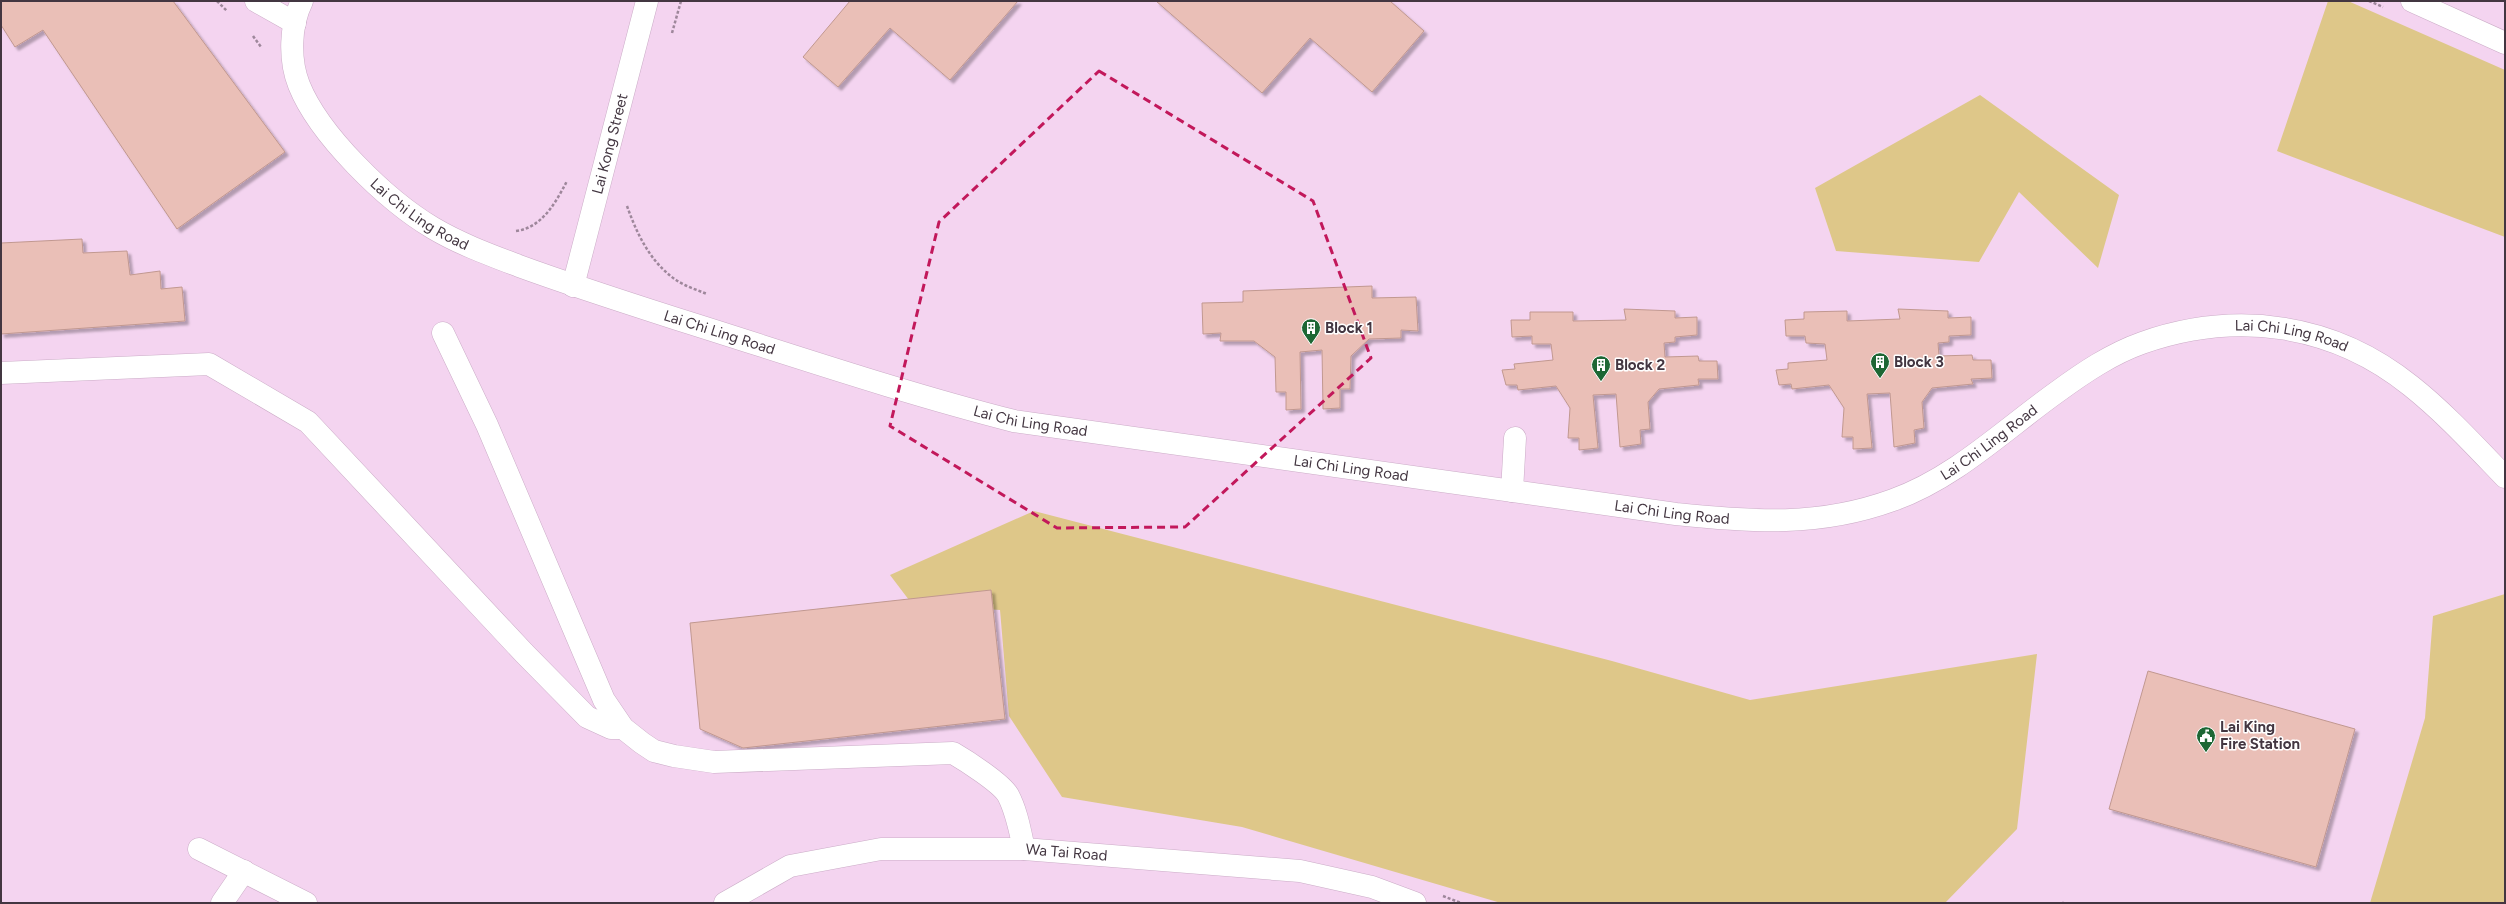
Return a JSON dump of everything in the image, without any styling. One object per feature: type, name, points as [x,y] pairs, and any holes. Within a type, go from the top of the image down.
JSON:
[{"type":"street","points":[[256,1],[295,23]]},
{"type":"street","name":"Lai Chi Ling Road","points":[[302,1],[295,23],[293,62],[298,82],[307,103],[343,150],[366,173],[408,211],[457,241],[573,286],[919,395],[1014,421],[1512,491],[1733,520],[1780,522],[1838,516],[1896,499],[1922,486],[1959,464],[2056,393],[2111,357],[2140,344],[2171,334],[2202,327],[2233,324],[2262,325],[2329,339],[2359,353],[2387,369],[2416,389],[2505,477]]},
{"type":"street","name":"Lai Kong Street","points":[[573,286],[647,1]]},
{"type":"street","points":[[2412,1],[2505,43]]},
{"type":"street","points":[[443,333],[487,425],[604,700],[623,728],[654,751],[714,762],[953,754],[983,773],[1007,794],[1018,822],[1024,849]]},
{"type":"street","points":[[1,373],[209,364],[308,422],[524,653],[587,717],[611,728],[623,728]]},
{"type":"street","points":[[1512,491],[1515,438]]},
{"type":"street","points":[[200,849],[306,903]]},
{"type":"street","name":"Wa Tai Road","points":[[725,903],[790,866],[881,849],[1024,849],[1300,871],[1372,887],[1415,903]]},
{"type":"street","points":[[222,903],[244,871]]},
{"type":"path","points":[[217,1],[229,13]]},
{"type":"path","points":[[249,30],[264,53]]},
{"type":"path","points":[[512,232],[525,230],[543,218],[567,181]]},
{"type":"path","points":[[625,201],[635,230],[650,255],[675,280],[712,297]]},
{"type":"highlighted area","points":[[1099,71],[1313,201],[1371,358],[1185,527],[1057,528],[890,426],[939,222]]},
{"type":"shaded area","points":[[2328,1],[2348,1],[2505,70],[2505,237],[2277,151]]},
{"type":"shaded area","points":[[1980,95],[2119,195],[2098,268],[2019,192],[1979,262],[1836,251],[1815,188]]},
{"type":"shaded area","points":[[1034,511],[1612,661],[1750,700],[2037,654],[2017,829],[1945,903],[1501,903],[1242,827],[1062,797],[1009,716],[1000,610],[912,604],[890,575]]},
{"type":"shaded area","points":[[2505,594],[2505,903],[2370,903],[2425,718],[2433,616]]},
{"type":"building","points":[[1,1],[173,1],[285,152],[177,229],[43,30],[15,47],[1,25]]},
{"type":"building","points":[[850,1],[1018,1],[950,80],[890,28],[838,87],[803,57]]},
{"type":"building","points":[[1156,1],[1390,1],[1424,31],[1372,92],[1310,38],[1262,93]]},
{"type":"building","points":[[82,239],[83,253],[127,251],[130,275],[160,271],[161,289],[182,287],[185,321],[1,334],[1,243]]},
{"type":"building","name":"Block 1","points":[[1372,286],[1372,298],[1416,297],[1418,331],[1401,330],[1401,338],[1369,339],[1351,356],[1350,389],[1340,389],[1340,408],[1323,409],[1322,350],[1300,352],[1301,409],[1286,410],[1286,392],[1276,392],[1275,357],[1254,341],[1220,341],[1221,333],[1203,334],[1202,303],[1243,302],[1243,291]]},
{"type":"building","name":"Block 2","points":[[1624,309],[1675,311],[1675,318],[1697,317],[1697,335],[1675,337],[1675,342],[1664,343],[1665,357],[1698,356],[1699,361],[1717,361],[1718,379],[1698,379],[1699,385],[1659,389],[1648,402],[1650,429],[1640,430],[1641,444],[1620,447],[1616,394],[1593,395],[1598,448],[1579,450],[1579,438],[1568,438],[1570,408],[1556,386],[1518,390],[1517,385],[1506,385],[1502,370],[1515,369],[1514,364],[1553,360],[1551,344],[1532,344],[1532,336],[1512,337],[1511,320],[1530,320],[1530,312],[1573,312],[1573,321],[1626,320]]},
{"type":"building","name":"Block 3","points":[[1898,309],[1948,311],[1948,318],[1971,317],[1971,335],[1949,336],[1949,342],[1938,343],[1939,356],[1972,355],[1973,360],[1991,360],[1992,378],[1971,379],[1973,384],[1932,388],[1922,402],[1924,428],[1914,430],[1915,443],[1894,447],[1890,393],[1867,394],[1872,448],[1853,449],[1853,437],[1842,437],[1844,408],[1829,385],[1792,389],[1791,384],[1779,385],[1776,370],[1788,369],[1788,363],[1827,360],[1825,344],[1806,343],[1805,336],[1786,336],[1785,320],[1804,319],[1804,312],[1847,311],[1847,321],[1900,319]]},
{"type":"building","points":[[991,590],[1005,719],[743,748],[700,729],[690,623]]},
{"type":"building","points":[[2148,671],[2355,729],[2316,867],[2109,809]]},
{"type":"place","name":"Block 1","points":[[1311,345]]},
{"type":"place","name":"Block 3","points":[[1880,379]]},
{"type":"place","name":"Block 2","points":[[1601,382]]},
{"type":"place","name":"Lai King Fire Station","points":[[2206,753]]}]
